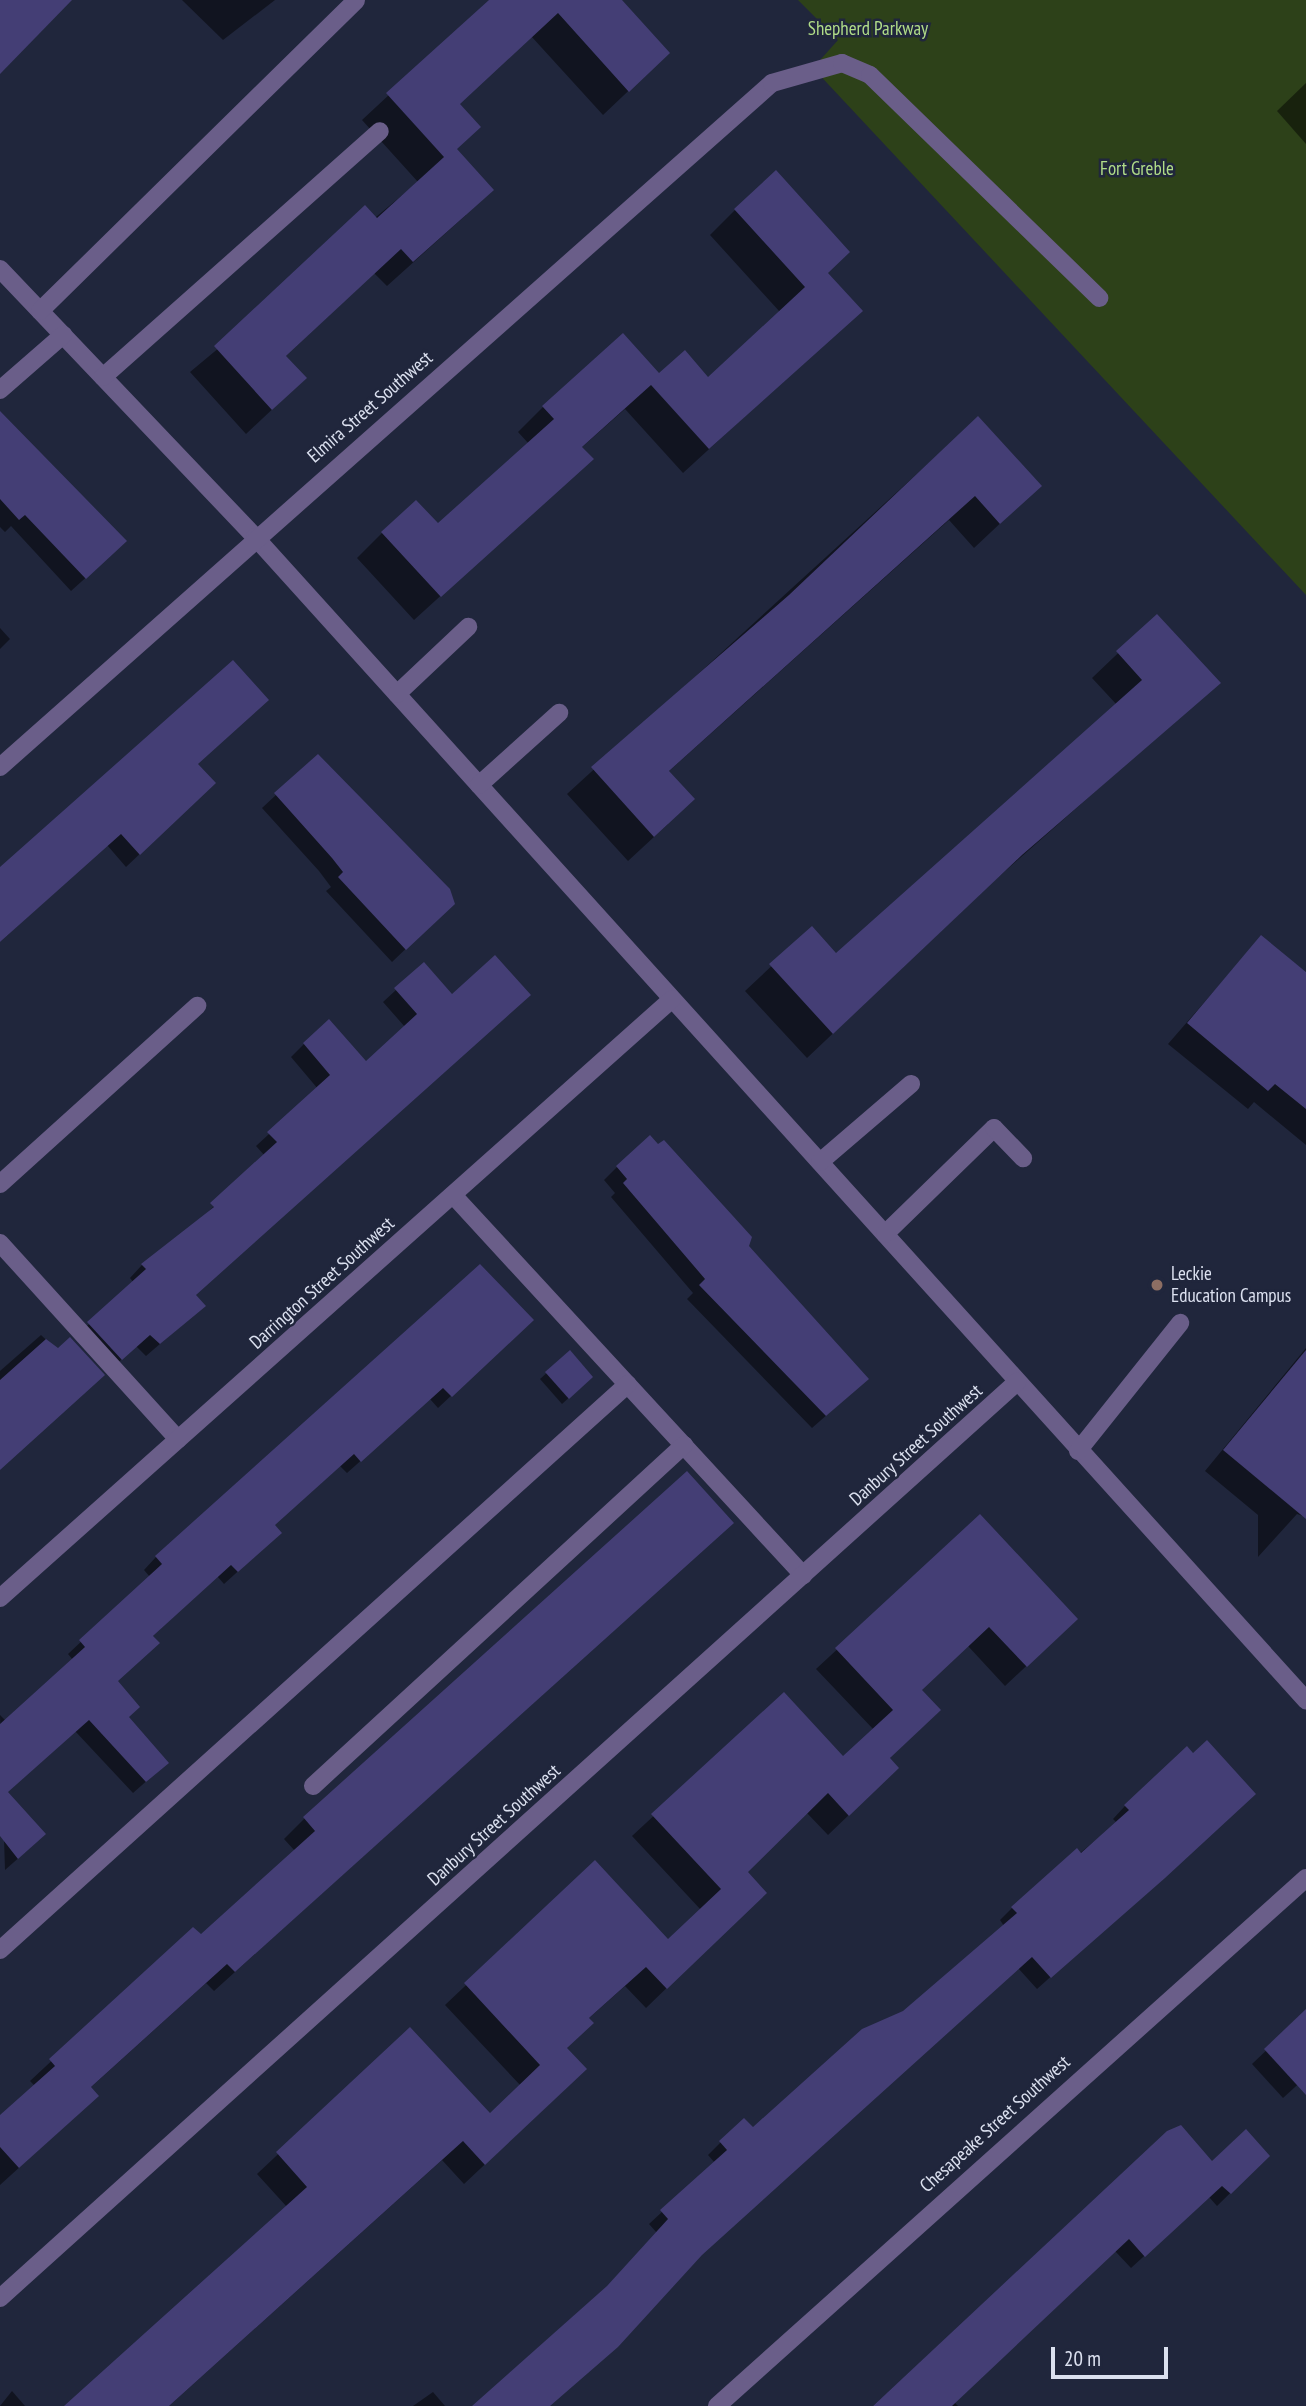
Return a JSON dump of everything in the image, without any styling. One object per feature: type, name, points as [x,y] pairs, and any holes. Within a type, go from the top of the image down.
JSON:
[{"type":"street","points":[[40,311],[356,0]]},
{"type":"street","name":"Elmira Street Southwest","points":[[0,767],[255,537],[772,83],[842,62],[870,75],[1099,298]]},
{"type":"street","points":[[103,377],[380,131]]},
{"type":"street","points":[[0,269],[255,537],[1078,1451],[1306,1700]]},
{"type":"street","points":[[0,390],[63,335]]},
{"type":"street","points":[[397,694],[468,627]]},
{"type":"street","points":[[479,785],[559,713]]},
{"type":"street","name":"Darrington Street Southwest","points":[[0,1598],[672,999]]},
{"type":"street","points":[[0,1184],[197,1006]]},
{"type":"street","points":[[820,1163],[911,1084]]},
{"type":"street","points":[[885,1234],[994,1128],[1023,1158]]},
{"type":"street","points":[[453,1195],[803,1575]]},
{"type":"street","points":[[0,1243],[178,1439]]},
{"type":"street","points":[[1078,1451],[1180,1323]]},
{"type":"street","name":"Danbury Street Southwest","points":[[0,2298],[1017,1382]]},
{"type":"street","points":[[0,1950],[628,1384]]},
{"type":"street","points":[[313,1786],[684,1445]]},
{"type":"street","name":"Chesapeake Street Southwest","points":[[717,2406],[1306,1878]]},
{"type":"green space","name":"Fort Greble","points":[[798,0],[1306,0],[1306,595],[813,68],[838,40]]},
{"type":"building","points":[[0,0],[72,0],[0,74]]},
{"type":"building","points":[[489,0],[622,0],[670,53],[629,92],[558,13],[460,104],[481,127],[457,149],[494,190],[413,262],[401,249],[286,356],[307,378],[272,410],[214,346],[365,205],[377,218],[444,157],[386,93]]},
{"type":"building","points":[[776,170],[850,252],[828,273],[863,311],[709,449],[651,385],[582,447],[594,459],[441,597],[381,532],[416,500],[438,523],[554,419],[542,406],[623,333],[659,373],[685,350],[708,377],[805,287],[734,209]]},
{"type":"building","points":[[0,411],[127,541],[86,579],[25,515],[19,520],[0,499]]},
{"type":"building","points":[[978,416],[1042,486],[1000,524],[975,496],[669,771],[695,799],[654,837],[591,767],[789,595]]},
{"type":"building","points":[[1157,614],[1221,683],[1022,855],[833,1034],[769,964],[812,926],[836,953],[1142,680],[1116,651]]},
{"type":"building","points":[[233,660],[269,700],[198,764],[216,783],[140,855],[121,834],[0,942],[0,867]]},
{"type":"building","points":[[318,754],[450,889],[455,904],[406,950],[338,877],[343,872],[274,793]]},
{"type":"building","points":[[1261,935],[1306,972],[1306,1109],[1275,1084],[1268,1091],[1187,1023]]},
{"type":"building","points":[[495,955],[531,995],[196,1295],[206,1306],[160,1344],[150,1335],[122,1360],[87,1322],[146,1269],[141,1264],[214,1207],[210,1203],[277,1142],[267,1132],[330,1075],[303,1043],[329,1019],[366,1061],[417,1014],[394,988],[424,962],[452,994]]},
{"type":"building","points":[[650,1135],[658,1144],[664,1140],[752,1237],[749,1246],[869,1379],[826,1416],[699,1285],[705,1279],[623,1183],[627,1179],[616,1166]]},
{"type":"building","points":[[480,1264],[534,1320],[452,1397],[443,1388],[361,1462],[354,1454],[275,1525],[282,1533],[238,1572],[231,1565],[153,1636],[160,1643],[118,1681],[140,1707],[129,1717],[169,1763],[146,1782],[89,1720],[8,1792],[46,1834],[18,1859],[0,1836],[0,1724],[85,1647],[79,1640],[162,1564],[155,1556]]},
{"type":"building","points":[[70,1337],[105,1375],[0,1470],[0,1380],[46,1339],[58,1348]]},
{"type":"building","points":[[570,1350],[593,1377],[569,1399],[545,1372]]},
{"type":"building","points":[[1306,1350],[1306,1519],[1223,1450]]},
{"type":"building","points":[[687,1471],[734,1523],[235,1972],[227,1964],[91,2087],[99,2096],[19,2168],[0,2147],[0,2115],[55,2066],[49,2059],[193,1927],[201,1934],[315,1831],[303,1817]]},
{"type":"building","points":[[980,1514],[1078,1619],[1027,1667],[989,1627],[922,1690],[941,1710],[890,1758],[899,1768],[849,1816],[828,1793],[748,1872],[767,1893],[667,1989],[646,1967],[589,2018],[594,2023],[567,2048],[587,2069],[485,2165],[463,2141],[169,2406],[64,2406],[307,2187],[276,2152],[410,2027],[490,2113],[540,2065],[464,1983],[595,1860],[668,1939],[721,1889],[651,1814],[784,1692],[843,1756],[893,1710],[835,1648]]},
{"type":"building","points":[[1207,1740],[1256,1794],[1165,1878],[1051,1978],[1032,1957],[702,2255],[618,2347],[550,2406],[472,2406],[607,2286],[668,2219],[660,2210],[727,2150],[719,2141],[744,2118],[753,2127],[862,2029],[903,2011],[1017,1913],[1011,1907],[1077,1848],[1081,1853],[1129,1810],[1124,1805],[1187,1746],[1193,1753]]},
{"type":"building","points":[[1306,2009],[1306,2095],[1264,2049]]},
{"type":"building","points":[[1181,2125],[1212,2161],[1246,2129],[1270,2156],[1231,2194],[1222,2186],[1145,2257],[1129,2239],[952,2406],[873,2406],[1167,2131]]},
{"type":"place","name":"Leckie Education Campus","points":[[1157,1285]]},
{"type":"park label","name":"Shepherd Parkway","points":[[868,29]]}]
